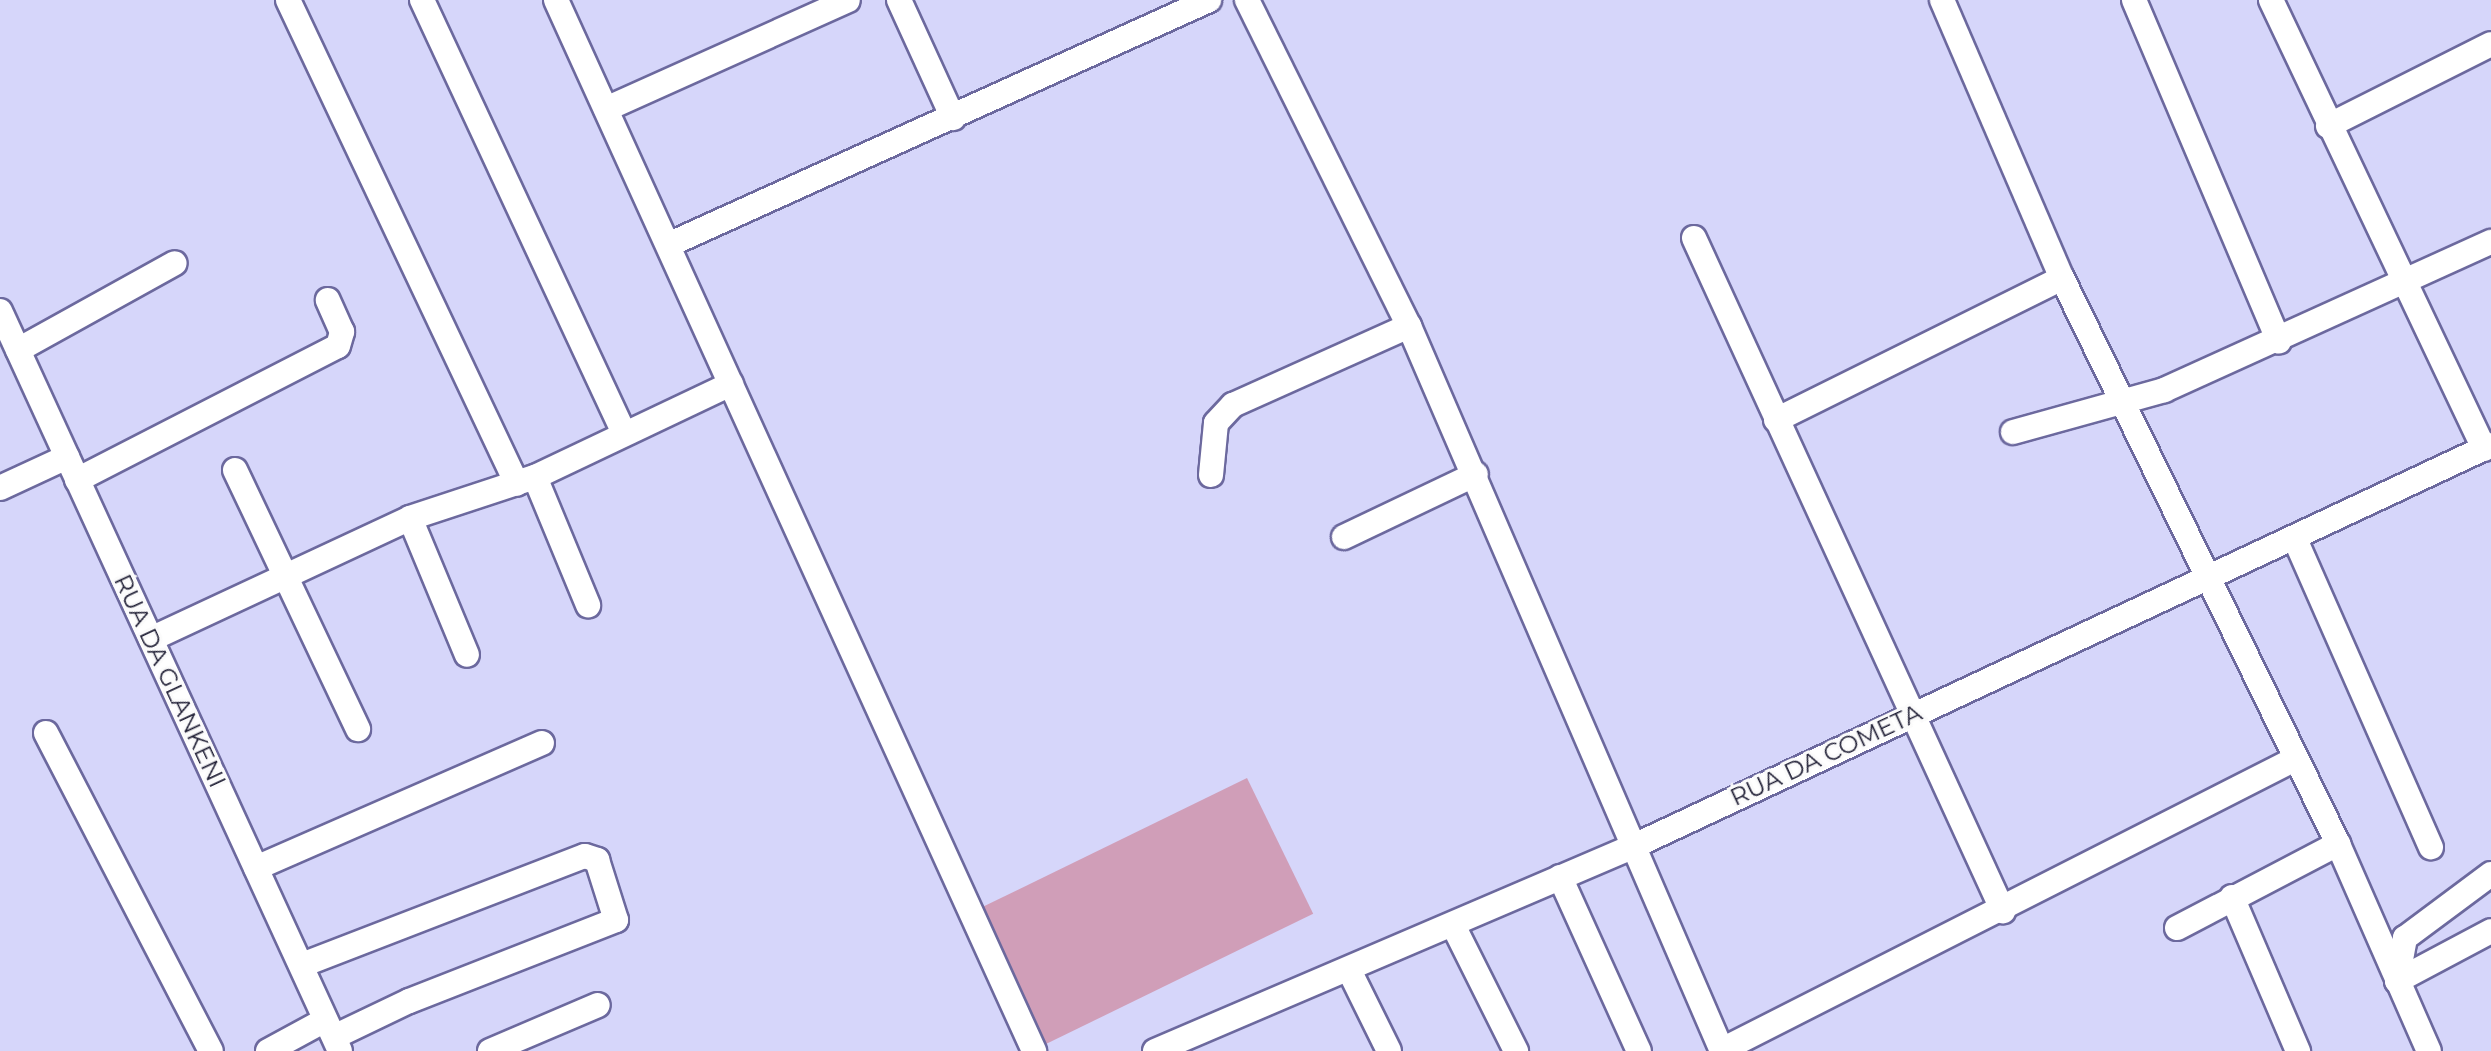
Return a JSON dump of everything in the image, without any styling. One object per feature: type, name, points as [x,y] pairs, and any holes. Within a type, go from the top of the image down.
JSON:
[{"type":"street","points":[[288,0],[588,605]]},
{"type":"street","points":[[422,0],[623,432]]},
{"type":"street","points":[[556,0],[1034,1051]]},
{"type":"street","points":[[606,109],[848,0]]},
{"type":"street","points":[[899,0],[953,118]]},
{"type":"street","points":[[668,245],[1209,0]]},
{"type":"street","points":[[1247,0],[1409,326],[1476,474],[1632,847],[1722,1051],[2003,911],[2295,759]]},
{"type":"street","points":[[1942,0],[2062,278],[2206,582],[2338,844],[2429,1051]]},
{"type":"street","points":[[2134,0],[2279,342]]},
{"type":"street","points":[[2271,0],[2328,126],[2487,447]]},
{"type":"street","points":[[2328,126],[2491,44]]},
{"type":"street","points":[[1694,238],[2003,911]]},
{"type":"street","points":[[2013,432],[2122,404],[2279,342],[2491,242]]},
{"type":"street","points":[[7,332],[175,263]]},
{"type":"street","points":[[1776,420],[2062,278]]},
{"type":"street","points":[[77,480],[338,346],[342,332],[328,300]]},
{"type":"street","points":[[1211,475],[1216,423],[1233,405],[1409,326]]},
{"type":"street","name":"RUA DA GLANKENI","points":[[7,332],[333,1036]]},
{"type":"street","points":[[151,639],[410,518],[526,480],[731,384]]},
{"type":"street","name":"RUA DA COMETA","points":[[1155,1051],[1192,1044],[1349,970],[1632,847],[1911,714],[2206,582],[2487,447]]},
{"type":"street","points":[[0,488],[67,457]]},
{"type":"street","points":[[235,470],[358,729]]},
{"type":"street","points":[[1344,537],[1476,474]]},
{"type":"street","points":[[410,518],[467,655]]},
{"type":"street","points":[[2295,539],[2431,847]]},
{"type":"street","points":[[46,733],[211,1051]]},
{"type":"street","points":[[256,868],[542,743]]},
{"type":"street","points":[[2177,928],[2338,844]]},
{"type":"street","points":[[268,1051],[333,1036],[616,920],[597,860],[585,856],[302,965]]},
{"type":"street","points":[[2397,981],[2405,938],[2491,874]]},
{"type":"street","points":[[1560,877],[1639,1051]]},
{"type":"street","points":[[2232,897],[2298,1051]]},
{"type":"street","points":[[1453,925],[1516,1051]]},
{"type":"street","points":[[2397,981],[2491,931]]},
{"type":"street","points":[[1349,970],[1389,1051]]},
{"type":"street","points":[[490,1051],[598,1005]]},
{"type":"shaded area","points":[[1247,778],[1313,914],[1044,1045],[978,909]]}]
